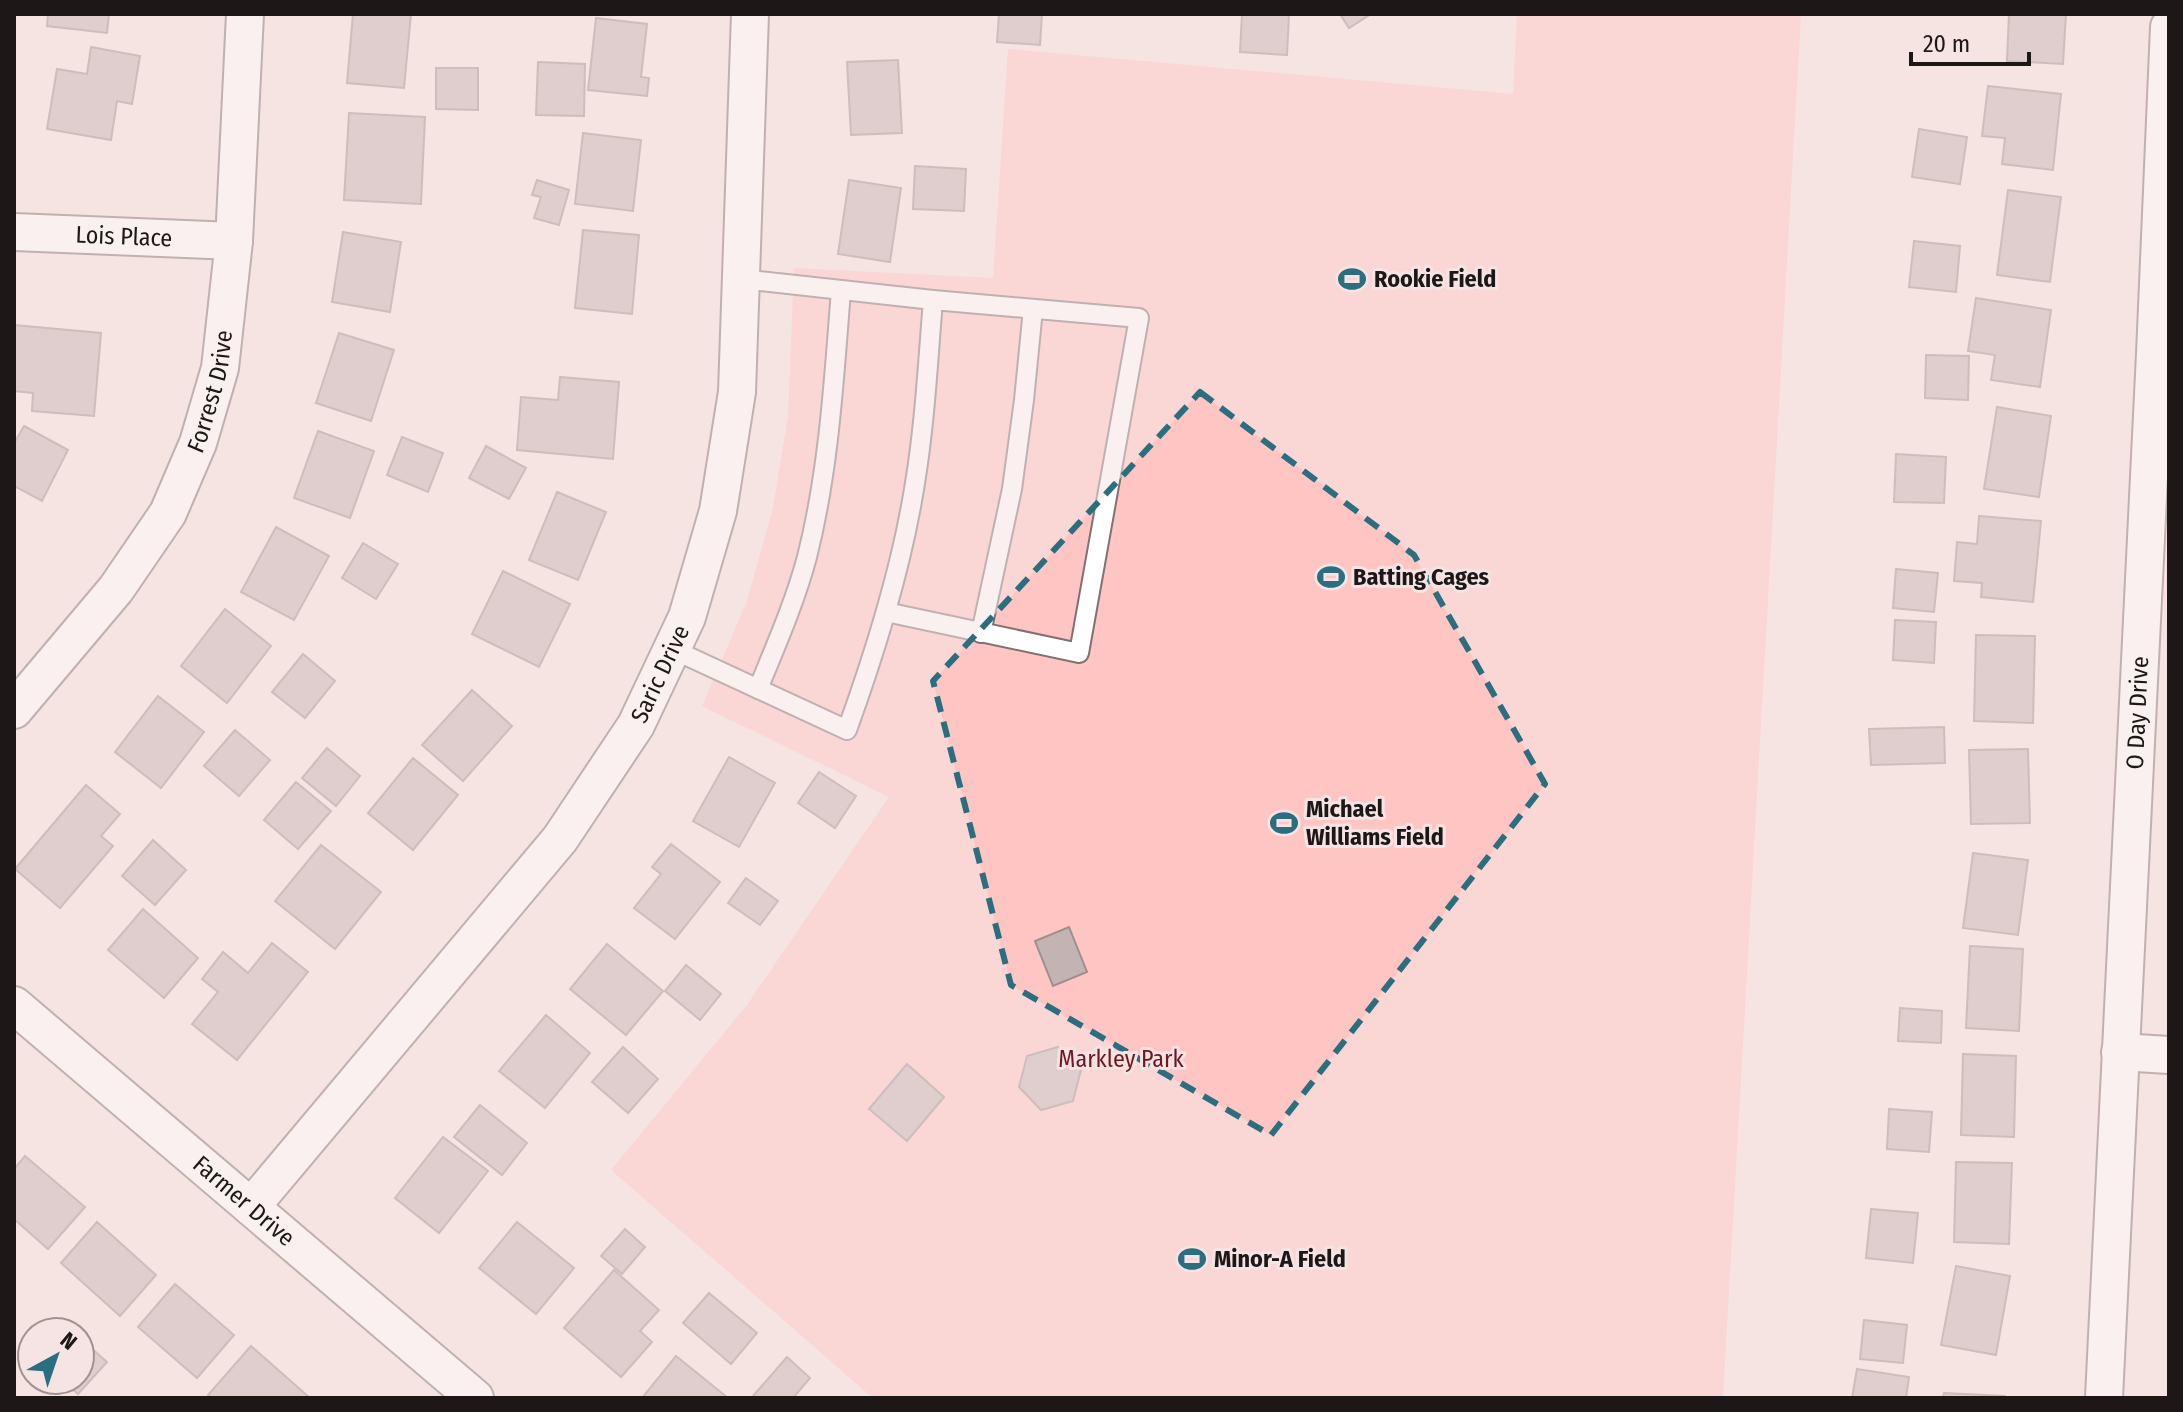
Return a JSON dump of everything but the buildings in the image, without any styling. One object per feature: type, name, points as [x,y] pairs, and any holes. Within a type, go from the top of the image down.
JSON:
[{"type":"street","name":"Forrest Drive","points":[[14,710],[116,589],[168,513],[198,443],[220,368],[234,241],[245,14]]},
{"type":"street","name":"Saric Drive","points":[[251,1207],[560,839],[636,725],[687,617],[718,511],[737,392],[750,14]]},
{"type":"street","name":"O Day Drive","points":[[2104,1398],[2120,1052],[2162,354],[2169,27]]},
{"type":"street","name":"Lois Place","points":[[14,232],[234,241]]},
{"type":"street","name":"Farmer Drive","points":[[14,1005],[475,1398]]},
{"type":"street","points":[[2120,1052],[2169,1055]]},
{"type":"lane","points":[[741,279],[1139,318],[1079,653],[886,612]]},
{"type":"lane","points":[[758,689],[786,623],[810,544],[829,425],[841,290]]},
{"type":"lane","points":[[672,649],[847,730],[886,612],[915,485],[933,300]]},
{"type":"lane","points":[[981,633],[1012,489],[1033,309]]},
{"type":"highlighted area","points":[[1200,392],[1414,555],[1545,784],[1271,1135],[1011,985],[933,681]]},
{"type":"green space","name":"Markley Park","points":[[1517,14],[1801,14],[1723,1398],[873,1398],[611,1170],[747,1005],[889,797],[702,706],[747,601],[773,508],[788,416],[794,268],[993,278],[1008,49],[1513,94]]},
{"type":"place","name":"Rookie Field","points":[[1352,279]]},
{"type":"place","name":"Batting Cages","points":[[1331,577]]},
{"type":"place","name":"Michael Williams Field","points":[[1284,823]]},
{"type":"place","name":"Minor-A Field","points":[[1192,1259]]}]
